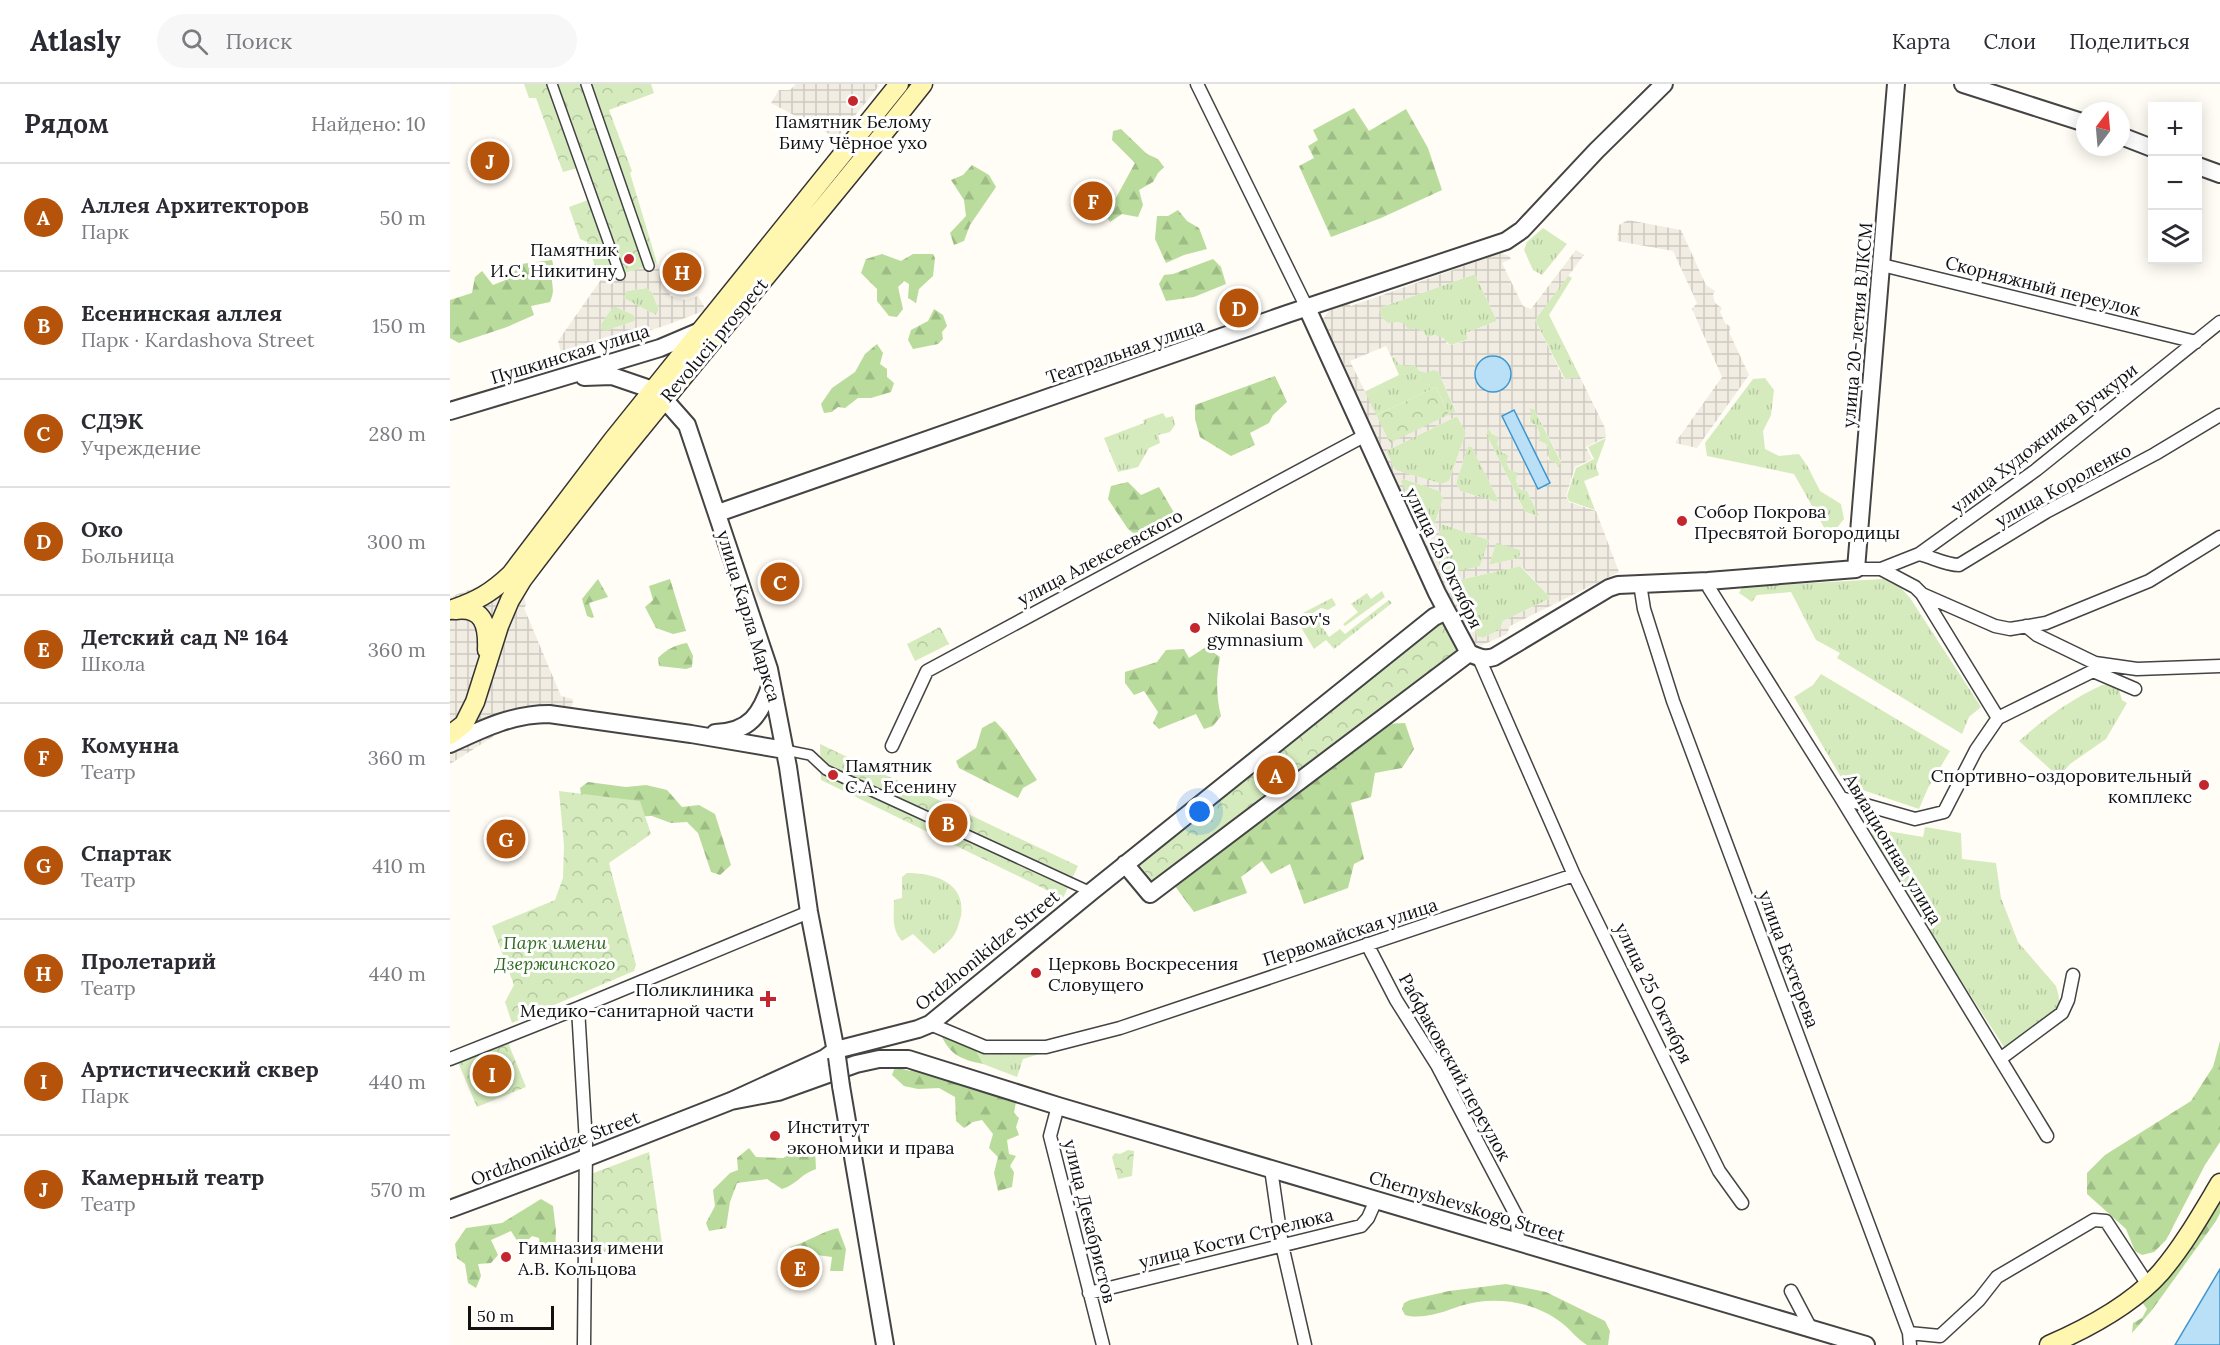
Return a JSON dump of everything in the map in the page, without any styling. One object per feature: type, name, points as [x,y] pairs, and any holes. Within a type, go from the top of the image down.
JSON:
[{"type":"main road","name":"Revolucii prospect","points":[[487,660],[510,600],[658,395],[700,332],[899,84]]},
{"type":"main road","name":"Revolucii prospect","points":[[450,611],[474,602],[493,591],[511,574],[658,395],[837,192],[923,84]]},
{"type":"main road","points":[[450,611],[464,609],[480,616],[488,635],[487,660],[475,702],[464,724],[450,735]]},
{"type":"main road","points":[[2049,1345],[2102,1318],[2148,1285],[2161,1272],[2187,1236],[2220,1183]]},
{"type":"street","points":[[552,84],[620,275]]},
{"type":"street","points":[[586,84],[649,266]]},
{"type":"street","name":"улица 25 Октября","points":[[1197,84],[1307,308],[1446,611],[1474,655],[1574,875],[1719,1170],[1742,1203]]},
{"type":"street","name":"Театральная улица","points":[[718,513],[1307,308],[1479,251],[1515,236],[1664,84]]},
{"type":"street","name":"улица 20-летия ВЛКСМ","points":[[1856,570],[1896,84]]},
{"type":"street","points":[[1963,84],[2076,120]]},
{"type":"street","points":[[2130,139],[2148,146]]},
{"type":"street","points":[[2202,167],[2220,174]]},
{"type":"street","name":"Скорняжный переулок","points":[[1882,265],[2196,342]]},
{"type":"street","name":"улица Художника Бучкури","points":[[1856,570],[1881,568],[1919,554],[2036,470],[2220,322]]},
{"type":"street","name":"Пушкинская улица","points":[[450,411],[660,348],[700,332]]},
{"type":"street","name":"улица Карла Маркса","points":[[562,378],[612,376],[658,395],[687,425],[718,513],[772,683],[785,750],[809,912],[842,1086],[885,1345]]},
{"type":"street","name":"улица Короленко","points":[[1919,554],[1951,565],[1959,565],[2046,512],[2155,454],[2220,415]]},
{"type":"street","name":"улица Алексеевского","points":[[892,746],[927,671],[1364,436]]},
{"type":"street","points":[[1922,594],[1995,626],[2010,629],[2046,623],[2149,581],[2220,537]]},
{"type":"street","points":[[1881,568],[1915,587],[1922,594],[1998,718]]},
{"type":"street","points":[[1125,864],[1149,894],[1474,655],[1487,659],[1494,657],[1609,588],[1618,585],[1856,570]]},
{"type":"street","name":"Авиационная улица","points":[[1708,581],[1709,588],[1841,798],[2047,1136]]},
{"type":"street","name":"улица Бехтерева","points":[[1640,584],[1644,609],[1673,701],[1910,1339]]},
{"type":"street","name":"Ordzhonikidze Street","points":[[450,1209],[731,1101],[836,1053],[930,1024],[1091,891],[1352,682],[1434,617],[1446,611]]},
{"type":"street","points":[[2026,626],[2037,635],[2095,663],[2137,669],[2220,666]]},
{"type":"street","points":[[1841,798],[1915,819],[1944,812],[1976,750],[1998,718],[2093,671],[2135,688]]},
{"type":"street","points":[[690,734],[730,732],[754,720],[763,707],[772,683]]},
{"type":"street","points":[[450,744],[511,718],[532,714],[571,717],[690,734],[810,755],[826,770],[1091,891]]},
{"type":"street","name":"Первомайская улица","points":[[930,1024],[985,1047],[1046,1047],[1120,1028],[1574,875]]},
{"type":"street","points":[[450,1059],[809,912]]},
{"type":"street","name":"Рабфаковский переулок","points":[[1367,944],[1396,1000],[1437,1065],[1517,1217],[1518,1242]]},
{"type":"street","points":[[2000,1059],[2062,1013],[2068,1000],[2073,975]]},
{"type":"street","points":[[578,1008],[586,1143],[584,1345]]},
{"type":"street","name":"Chernyshevskogo Street","points":[[731,1101],[778,1092],[856,1064],[879,1059],[908,1059],[1058,1106],[1809,1327],[1830,1339],[1866,1345]]},
{"type":"street","name":"улица Декабристов","points":[[1058,1106],[1050,1136],[1103,1345]]},
{"type":"street","points":[[1271,1168],[1281,1245],[1305,1345]]},
{"type":"street","name":"улица Кости Стрелюка","points":[[1089,1293],[1361,1226],[1368,1218],[1376,1200]]},
{"type":"street","points":[[1910,1339],[1940,1336],[1978,1300],[1997,1278],[2094,1220],[2106,1221],[2148,1285]]},
{"type":"street","points":[[1791,1291],[1809,1327]]},
{"type":"green space","points":[[524,84],[651,84],[654,93],[609,110],[632,171],[630,173],[657,263],[600,281],[587,242],[580,239],[569,207],[588,200],[578,168],[563,172],[536,98],[529,98]]},
{"type":"green space","points":[[1354,108],[1369,131],[1406,109],[1428,148],[1442,190],[1381,218],[1331,237],[1299,166],[1314,158],[1308,146],[1318,140],[1313,130]]},
{"type":"green space","points":[[1121,129],[1147,154],[1158,159],[1164,167],[1153,182],[1139,190],[1143,205],[1138,217],[1122,214],[1110,222],[1106,216],[1135,163],[1112,140],[1113,131]]},
{"type":"green space","points":[[972,165],[989,175],[996,187],[970,225],[964,241],[954,245],[950,233],[966,216],[964,200],[951,180],[963,175]]},
{"type":"green space","points":[[1178,210],[1187,221],[1199,228],[1207,249],[1166,263],[1155,239],[1157,216],[1168,216]]},
{"type":"green space","points":[[1543,228],[1567,244],[1542,275],[1533,270],[1524,250],[1527,242]]},
{"type":"green space","points":[[882,254],[901,261],[913,254],[933,254],[935,258],[933,276],[919,289],[916,303],[908,298],[909,284],[904,281],[898,287],[903,309],[897,317],[889,316],[877,301],[877,289],[861,273],[866,259]]},
{"type":"green space","points":[[1213,259],[1221,267],[1226,284],[1194,297],[1166,301],[1159,284],[1164,275],[1173,274]]},
{"type":"green space","points":[[552,260],[551,299],[550,302],[531,306],[534,315],[459,343],[450,338],[450,300],[472,293],[475,277],[482,271],[493,285],[508,279],[521,264]]},
{"type":"green space","points":[[1475,274],[1497,321],[1466,333],[1469,339],[1451,345],[1435,335],[1430,337],[1388,324],[1382,318],[1379,308]]},
{"type":"green space","points":[[1567,275],[1572,278],[1549,315],[1580,377],[1565,379],[1535,320]]},
{"type":"green space","points":[[646,288],[652,292],[659,310],[656,315],[623,298],[626,291]]},
{"type":"green space","points":[[612,307],[634,315],[635,321],[605,331],[601,329],[601,324]]},
{"type":"green space","points":[[934,309],[943,315],[947,326],[942,332],[943,339],[938,344],[913,349],[908,340],[911,330],[928,321]]},
{"type":"green space","points":[[877,344],[883,353],[880,364],[887,369],[887,377],[894,383],[891,392],[871,398],[858,398],[845,408],[838,407],[832,412],[824,413],[821,404],[832,388],[855,372],[865,354]]},
{"type":"green space","points":[[1391,356],[1438,371],[1456,412],[1449,415],[1436,387],[1376,415],[1364,392],[1399,375]]},
{"type":"green space","points":[[1275,376],[1287,402],[1273,415],[1269,423],[1250,433],[1255,445],[1231,456],[1200,437],[1195,419],[1195,405]]},
{"type":"green space","points":[[1765,378],[1774,390],[1771,415],[1763,431],[1765,449],[1779,456],[1799,454],[1820,491],[1841,504],[1844,519],[1835,530],[1825,529],[1794,474],[1707,456],[1705,443],[1753,379]]},
{"type":"green space","points":[[1436,387],[1449,415],[1390,444],[1376,415]]},
{"type":"green space","points":[[1529,408],[1534,409],[1561,462],[1559,469],[1555,462],[1549,460],[1546,444],[1539,441],[1536,425],[1530,423]]},
{"type":"green space","points":[[1163,413],[1166,418],[1173,416],[1175,425],[1170,432],[1158,435],[1160,443],[1149,448],[1138,467],[1118,472],[1104,438]]},
{"type":"green space","points":[[1457,416],[1466,433],[1449,481],[1442,484],[1395,470],[1386,451]]},
{"type":"green space","points":[[1488,427],[1492,434],[1500,437],[1509,456],[1506,462],[1510,470],[1519,474],[1516,481],[1520,489],[1527,491],[1540,517],[1525,512],[1486,434]]},
{"type":"green space","points":[[1606,438],[1596,466],[1599,475],[1584,481],[1595,510],[1569,501],[1567,496],[1576,468],[1594,459],[1588,447]]},
{"type":"green space","points":[[1468,446],[1472,447],[1498,499],[1497,502],[1460,491],[1456,483]]},
{"type":"green space","points":[[1404,479],[1440,491],[1443,499],[1431,535],[1427,536],[1400,481]]},
{"type":"green space","points":[[1128,482],[1141,495],[1159,487],[1176,516],[1137,536],[1128,529],[1108,499],[1111,486]]},
{"type":"green space","points":[[1442,524],[1489,540],[1480,567],[1447,574],[1434,549]]},
{"type":"green space","points":[[1496,542],[1521,550],[1519,558],[1489,565]]},
{"type":"green space","points":[[1520,566],[1551,598],[1503,621],[1500,630],[1483,638],[1478,637],[1450,582]]},
{"type":"green space","points":[[598,579],[608,597],[589,603],[594,617],[592,618],[587,616],[582,599]]},
{"type":"green space","points":[[670,579],[686,631],[673,634],[656,628],[645,607],[653,600],[649,586]]},
{"type":"green space","points":[[1883,579],[1901,588],[1910,598],[1981,707],[1969,717],[1962,734],[1837,658],[1840,653],[1816,640],[1791,592],[1757,595],[1752,602],[1739,593],[1742,587]]},
{"type":"green space","points":[[1382,591],[1385,597],[1345,626],[1343,624],[1358,612],[1351,604],[1367,593],[1371,599]]},
{"type":"green space","points":[[1332,598],[1336,605],[1328,610],[1321,608],[1313,613],[1329,637],[1340,629],[1345,634],[1389,600],[1392,603],[1334,649],[1326,640],[1314,649],[1299,624],[1308,619],[1306,614],[1296,619],[1295,617]]},
{"type":"green space","points":[[1444,621],[1461,649],[1155,884],[1139,864],[1434,629],[1436,623]]},
{"type":"green space","points":[[940,627],[949,644],[915,661],[907,644]]},
{"type":"green space","points":[[687,643],[693,656],[692,667],[686,669],[659,666],[658,658],[661,655],[671,648]]},
{"type":"green space","points":[[1206,647],[1220,657],[1217,687],[1221,716],[1213,726],[1204,729],[1196,714],[1159,729],[1153,723],[1158,712],[1144,691],[1134,695],[1125,683],[1125,672],[1157,662],[1166,650],[1184,649],[1189,658]]},
{"type":"green space","points":[[1821,674],[1950,751],[1928,788],[1919,809],[1845,784],[1794,697],[1813,685]]},
{"type":"green space","points":[[2102,685],[2111,685],[2119,690],[2122,700],[2127,703],[2106,739],[2070,764],[2059,777],[2019,741],[2058,710]]},
{"type":"green space","points":[[995,721],[1007,734],[1037,780],[1023,788],[1018,798],[959,768],[956,761],[976,748],[982,728]]},
{"type":"green space","points":[[1405,723],[1414,749],[1402,768],[1375,773],[1371,797],[1351,803],[1364,859],[1354,864],[1348,888],[1304,904],[1290,864],[1271,874],[1262,861],[1241,877],[1247,893],[1194,912],[1172,882],[1384,724]]},
{"type":"green space","points":[[820,744],[1078,866],[1063,898],[821,780]]},
{"type":"green space","points":[[588,782],[626,787],[646,785],[667,790],[682,807],[699,805],[715,814],[731,865],[720,875],[711,872],[698,833],[687,822],[671,823],[652,816],[623,817],[583,805],[580,788]]},
{"type":"green space","name":"Парк имени Дзержинского","points":[[559,791],[640,801],[651,834],[609,863],[636,965],[634,971],[512,1023],[505,1002],[514,985],[492,926],[555,900],[563,878],[564,846]]},
{"type":"green space","points":[[1925,827],[1961,833],[1962,859],[1996,863],[2001,898],[2018,942],[2056,986],[2059,1005],[2056,1012],[2006,1050],[1868,837],[1876,829],[1923,837]]},
{"type":"green space","points":[[907,873],[928,875],[946,882],[953,887],[961,904],[961,916],[954,936],[934,954],[913,934],[902,941],[896,932],[894,900],[902,898],[902,877]]},
{"type":"green space","points":[[940,1033],[973,1045],[983,1064],[957,1055]]},
{"type":"green space","points":[[507,1040],[526,1087],[477,1107],[457,1060]]},
{"type":"green space","points":[[2220,1041],[2220,1142],[2205,1165],[2166,1240],[2154,1252],[2142,1255],[2135,1251],[2126,1229],[2087,1194],[2087,1173],[2105,1155],[2191,1101],[2213,1067]]},
{"type":"green space","points":[[973,1045],[1046,1052],[1023,1059],[1017,1077],[983,1064]]},
{"type":"green space","points":[[895,1067],[910,1071],[917,1067],[1016,1102],[1014,1113],[1019,1118],[1016,1127],[1019,1135],[1007,1140],[1009,1154],[1016,1156],[1010,1166],[1014,1172],[1012,1187],[998,1191],[994,1173],[998,1157],[989,1148],[993,1134],[982,1120],[973,1122],[964,1128],[956,1121],[955,1097],[939,1088],[918,1089],[904,1086],[892,1075]]},
{"type":"green space","points":[[811,1143],[815,1149],[816,1169],[782,1189],[767,1179],[737,1183],[730,1202],[726,1228],[709,1231],[706,1223],[715,1206],[713,1190],[730,1173],[738,1170],[737,1158],[749,1148],[756,1157],[783,1158]]},
{"type":"green space","points":[[1128,1150],[1134,1151],[1132,1176],[1118,1179],[1112,1157],[1115,1153],[1120,1154]]},
{"type":"green space","points":[[649,1152],[662,1243],[592,1254],[591,1174]]},
{"type":"green space","points":[[2220,1195],[2220,1213],[2216,1221],[2152,1310],[2132,1333],[2133,1323],[2142,1318],[2147,1309],[2142,1302]]},
{"type":"green space","points":[[541,1199],[553,1206],[556,1231],[555,1256],[541,1253],[539,1238],[532,1236],[521,1247],[511,1231],[491,1240],[498,1255],[491,1263],[478,1264],[481,1276],[476,1288],[468,1283],[465,1264],[457,1258],[455,1244],[466,1228],[502,1223]]},
{"type":"green space","points":[[838,1228],[846,1249],[843,1271],[830,1271],[832,1257],[817,1255],[811,1263],[796,1266],[791,1263],[790,1247]]},
{"type":"green space","points":[[1506,1284],[1546,1292],[1605,1321],[1610,1331],[1608,1345],[1587,1345],[1551,1316],[1513,1302],[1473,1303],[1418,1317],[1405,1315],[1402,1309],[1404,1303],[1410,1300],[1449,1291]]},
{"type":"shaded area","points":[[796,84],[877,84],[879,86],[837,138],[771,103],[779,90],[790,90]]},
{"type":"shaded area","points":[[1628,220],[1681,230],[1706,285],[1715,291],[1713,295],[1715,303],[1722,308],[1720,312],[1725,323],[1731,327],[1729,332],[1749,375],[1697,448],[1675,443],[1722,377],[1692,309],[1697,303],[1673,251],[1617,241],[1619,225]]},
{"type":"shaded area","points":[[1576,250],[1584,255],[1535,320],[1564,379],[1580,377],[1605,428],[1606,437],[1586,447],[1592,459],[1575,467],[1566,496],[1569,502],[1596,511],[1619,572],[1510,626],[1507,634],[1480,646],[1471,640],[1450,597],[1445,594],[1436,576],[1438,572],[1336,347],[1331,345],[1322,320],[1329,311],[1348,304],[1351,306],[1501,253],[1511,259],[1502,263],[1523,306],[1531,309]],"holes":[[[1475,274],[1497,321],[1466,333],[1468,340],[1451,345],[1447,344],[1444,338],[1435,335],[1426,336],[1424,332],[1415,328],[1408,330],[1405,324],[1388,323],[1382,318],[1379,308]],[[1386,346],[1398,364],[1415,365],[1419,371],[1427,373],[1433,370],[1438,371],[1456,411],[1390,443],[1350,361]],[[1529,408],[1534,409],[1561,461],[1559,468],[1555,462],[1548,460],[1550,452],[1546,444],[1539,441],[1540,433],[1536,425],[1529,421],[1532,414]],[[1457,416],[1466,433],[1449,481],[1442,484],[1395,470],[1386,451]],[[1488,427],[1492,434],[1499,437],[1497,444],[1501,452],[1509,456],[1506,462],[1510,470],[1517,472],[1516,481],[1520,489],[1527,491],[1539,517],[1525,512],[1486,434]],[[1468,446],[1472,447],[1498,499],[1497,502],[1460,491],[1456,483]],[[1404,479],[1440,491],[1443,499],[1431,535],[1427,536],[1401,481]],[[1442,524],[1489,540],[1480,566],[1446,574],[1434,549]],[[1496,543],[1521,550],[1519,558],[1489,565]],[[1521,566],[1551,598],[1503,621],[1500,630],[1483,638],[1478,637],[1450,582]]]},
{"type":"shaded area","points":[[657,263],[664,286],[671,296],[685,300],[698,296],[706,310],[664,326],[562,357],[558,341],[600,281]],"holes":[[[646,288],[652,292],[659,309],[656,315],[623,298],[627,291]],[[613,307],[634,315],[635,321],[605,331],[601,324]]]},
{"type":"shaded area","points":[[502,569],[528,583],[523,592],[526,605],[524,608],[561,696],[573,699],[570,725],[537,722],[507,728],[450,764],[450,597],[489,582]]},
{"type":"water","points":[[1493,356],[1506,361],[1511,374],[1506,387],[1493,392],[1480,387],[1475,374],[1480,361]]},
{"type":"water","points":[[1514,410],[1550,483],[1538,489],[1502,416]]},
{"type":"water","points":[[2220,1269],[2220,1345],[2175,1345]]},
{"type":"place","name":"Памятник Белому Биму Чёрное ухо","points":[[853,101]]},
{"type":"place","name":"Камерный театр","points":[[490,161]]},
{"type":"place","name":"Комунна","points":[[1093,201]]},
{"type":"place","name":"Памятник И.С. Никитину","points":[[629,259]]},
{"type":"place","name":"Пролетарий","points":[[682,272]]},
{"type":"place","name":"Око","points":[[1239,308]]},
{"type":"place","name":"Собор Покрова Пресвятой Богородицы","points":[[1682,521]]},
{"type":"place","name":"СДЭК","points":[[780,582]]},
{"type":"place","name":"Nikolai Basov's gymnasium","points":[[1195,628]]},
{"type":"place","name":"Памятник С.А. Есенину","points":[[833,775]]},
{"type":"place","name":"Аллея Архитекторов","points":[[1276,775]]},
{"type":"place","name":"Спортивно-оздоровительный комплекс","points":[[2204,785]]},
{"type":"place","name":"Есенинская аллея","points":[[948,823]]},
{"type":"place","name":"Спартак","points":[[506,839]]},
{"type":"place","name":"Церковь Воскресения Словущего","points":[[1036,973]]},
{"type":"place","name":"Поликлиника Медико-санитарной части","points":[[768,999]]},
{"type":"place","name":"Артистический сквер","points":[[492,1074]]},
{"type":"place","name":"Институт экономики и права","points":[[775,1136]]},
{"type":"place","name":"Гимназия имени А.В. Кольцова","points":[[506,1257]]},
{"type":"place","name":"Детский сад № 164","points":[[800,1268]]}]
